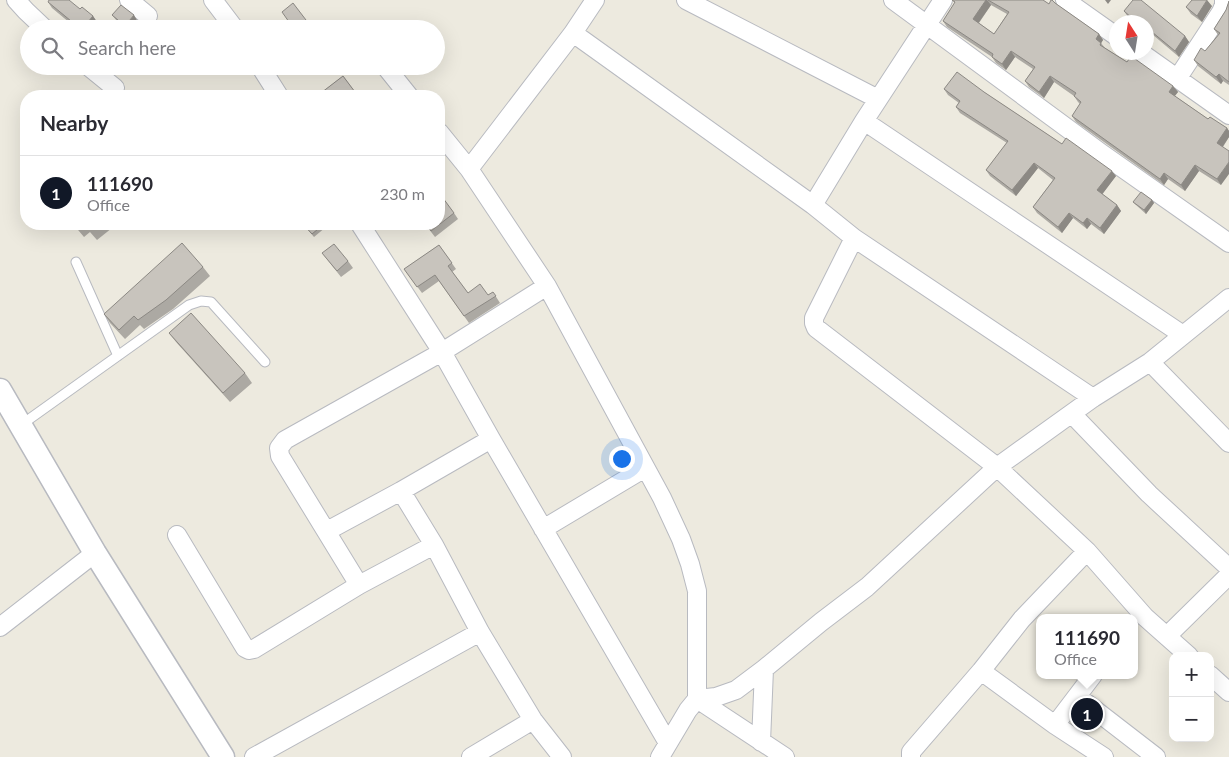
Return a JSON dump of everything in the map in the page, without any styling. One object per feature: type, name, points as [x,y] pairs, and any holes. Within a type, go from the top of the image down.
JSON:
[{"type":"street","points":[[129,0],[148,16]]},
{"type":"street","points":[[213,0],[228,20]]},
{"type":"street","points":[[469,169],[574,33],[595,0]]},
{"type":"street","points":[[686,0],[878,99]]},
{"type":"street","points":[[893,0],[1100,152],[1229,242]]},
{"type":"street","points":[[813,205],[864,121],[943,0]]},
{"type":"street","points":[[1065,0],[1109,31]]},
{"type":"street","points":[[1177,78],[1221,12],[1224,0]]},
{"type":"street","points":[[26,4],[38,20]]},
{"type":"street","points":[[574,33],[813,205],[854,238],[1094,398]]},
{"type":"street","points":[[1151,60],[1229,114]]},
{"type":"street","points":[[99,75],[115,88]]},
{"type":"street","points":[[266,75],[275,90]]},
{"type":"street","points":[[392,75],[404,90]]},
{"type":"street","points":[[864,121],[1183,334]]},
{"type":"street","points":[[445,139],[469,169],[547,286],[662,498],[690,564],[697,591],[697,699],[688,710],[664,750]]},
{"type":"street","points":[[364,230],[442,352],[543,529],[664,750]]},
{"type":"street","points":[[854,238],[814,318],[816,328],[997,467],[1087,551],[1133,614]]},
{"type":"street","points":[[359,585],[280,456],[279,448],[285,440],[442,352],[547,286]]},
{"type":"street","points":[[697,699],[736,690],[866,587],[997,467],[1094,398],[1150,362],[1183,334],[1228,301]]},
{"type":"street","points":[[1150,362],[1229,443]]},
{"type":"street","points":[[0,390],[95,553],[223,757]]},
{"type":"street","points":[[1072,414],[1149,494],[1229,568]]},
{"type":"street","points":[[327,532],[491,439]]},
{"type":"street","points":[[543,529],[645,468]]},
{"type":"street","points":[[401,491],[434,545],[480,632],[533,720],[562,757]]},
{"type":"street","points":[[177,536],[245,648],[249,650],[254,649],[359,585],[434,545]]},
{"type":"street","points":[[911,757],[911,752],[982,671],[1022,619],[1087,551]]},
{"type":"street","points":[[0,627],[95,553]]},
{"type":"street","points":[[1167,636],[1229,575]]},
{"type":"street","points":[[1140,623],[1167,636],[1185,652]]},
{"type":"street","points":[[254,757],[480,632]]},
{"type":"street","points":[[762,742],[764,669]]},
{"type":"street","points":[[982,671],[1055,725],[1104,757]]},
{"type":"street","points":[[1055,725],[1090,679]]},
{"type":"street","points":[[1214,679],[1229,692]]},
{"type":"street","points":[[1077,696],[1156,757]]},
{"type":"street","points":[[697,699],[785,757]]},
{"type":"street","points":[[471,757],[533,720]]},
{"type":"lane","points":[[76,262],[118,356]]},
{"type":"lane","points":[[21,426],[189,305],[201,301],[212,302],[265,362]]},
{"type":"building","points":[[49,0],[69,0],[93,16],[90,20],[70,20],[48,2]]},
{"type":"building","points":[[952,0],[986,0],[973,19],[994,34],[1009,12],[988,0],[1043,0],[1049,4],[1052,0],[1099,34],[1096,39],[1101,43],[1100,45],[1109,51],[1109,60],[1124,60],[1127,62],[1128,60],[1137,60],[1173,86],[1169,92],[1208,119],[1210,117],[1227,128],[1217,143],[1229,151],[1229,162],[1217,179],[1195,165],[1181,185],[1164,173],[1160,179],[1072,116],[1081,102],[1074,96],[1076,93],[1050,76],[1039,92],[1025,81],[1035,67],[1011,51],[1002,64],[992,57],[993,54],[943,21],[955,2]]},
{"type":"building","points":[[1133,0],[1141,0],[1185,36],[1175,51],[1154,34],[1154,15],[1128,15],[1124,11]]},
{"type":"building","points":[[1192,0],[1207,0],[1197,16],[1186,7]]},
{"type":"building","points":[[1229,1],[1229,82],[1219,74],[1216,77],[1194,60],[1201,48],[1205,51],[1220,33],[1214,29],[1226,10]]},
{"type":"building","points":[[293,3],[306,20],[288,20],[282,12]]},
{"type":"building","points":[[121,5],[134,15],[130,20],[118,20],[112,15]]},
{"type":"building","points":[[957,72],[1062,144],[1066,138],[1112,171],[1097,190],[1117,205],[1100,228],[1087,218],[1083,223],[1069,213],[1058,227],[1033,207],[1055,178],[1034,163],[1012,190],[986,170],[1008,141],[956,107],[960,101],[944,89]]},
{"type":"building","points":[[343,76],[354,90],[325,90]]},
{"type":"building","points":[[1141,192],[1152,200],[1144,210],[1133,202]]},
{"type":"building","points":[[445,201],[454,213],[445,220]]},
{"type":"building","points":[[308,230],[317,230],[312,234]]},
{"type":"building","points":[[182,243],[203,267],[166,300],[138,320],[134,316],[119,330],[104,314]]},
{"type":"building","points":[[334,244],[348,261],[337,271],[322,253]]},
{"type":"building","points":[[439,245],[452,263],[448,266],[468,293],[480,284],[488,295],[493,292],[496,296],[464,316],[435,275],[417,287],[404,269]]},
{"type":"building","points":[[191,313],[245,373],[223,393],[169,333]]},
{"type":"place","name":"111690","points":[[1087,714]]}]
